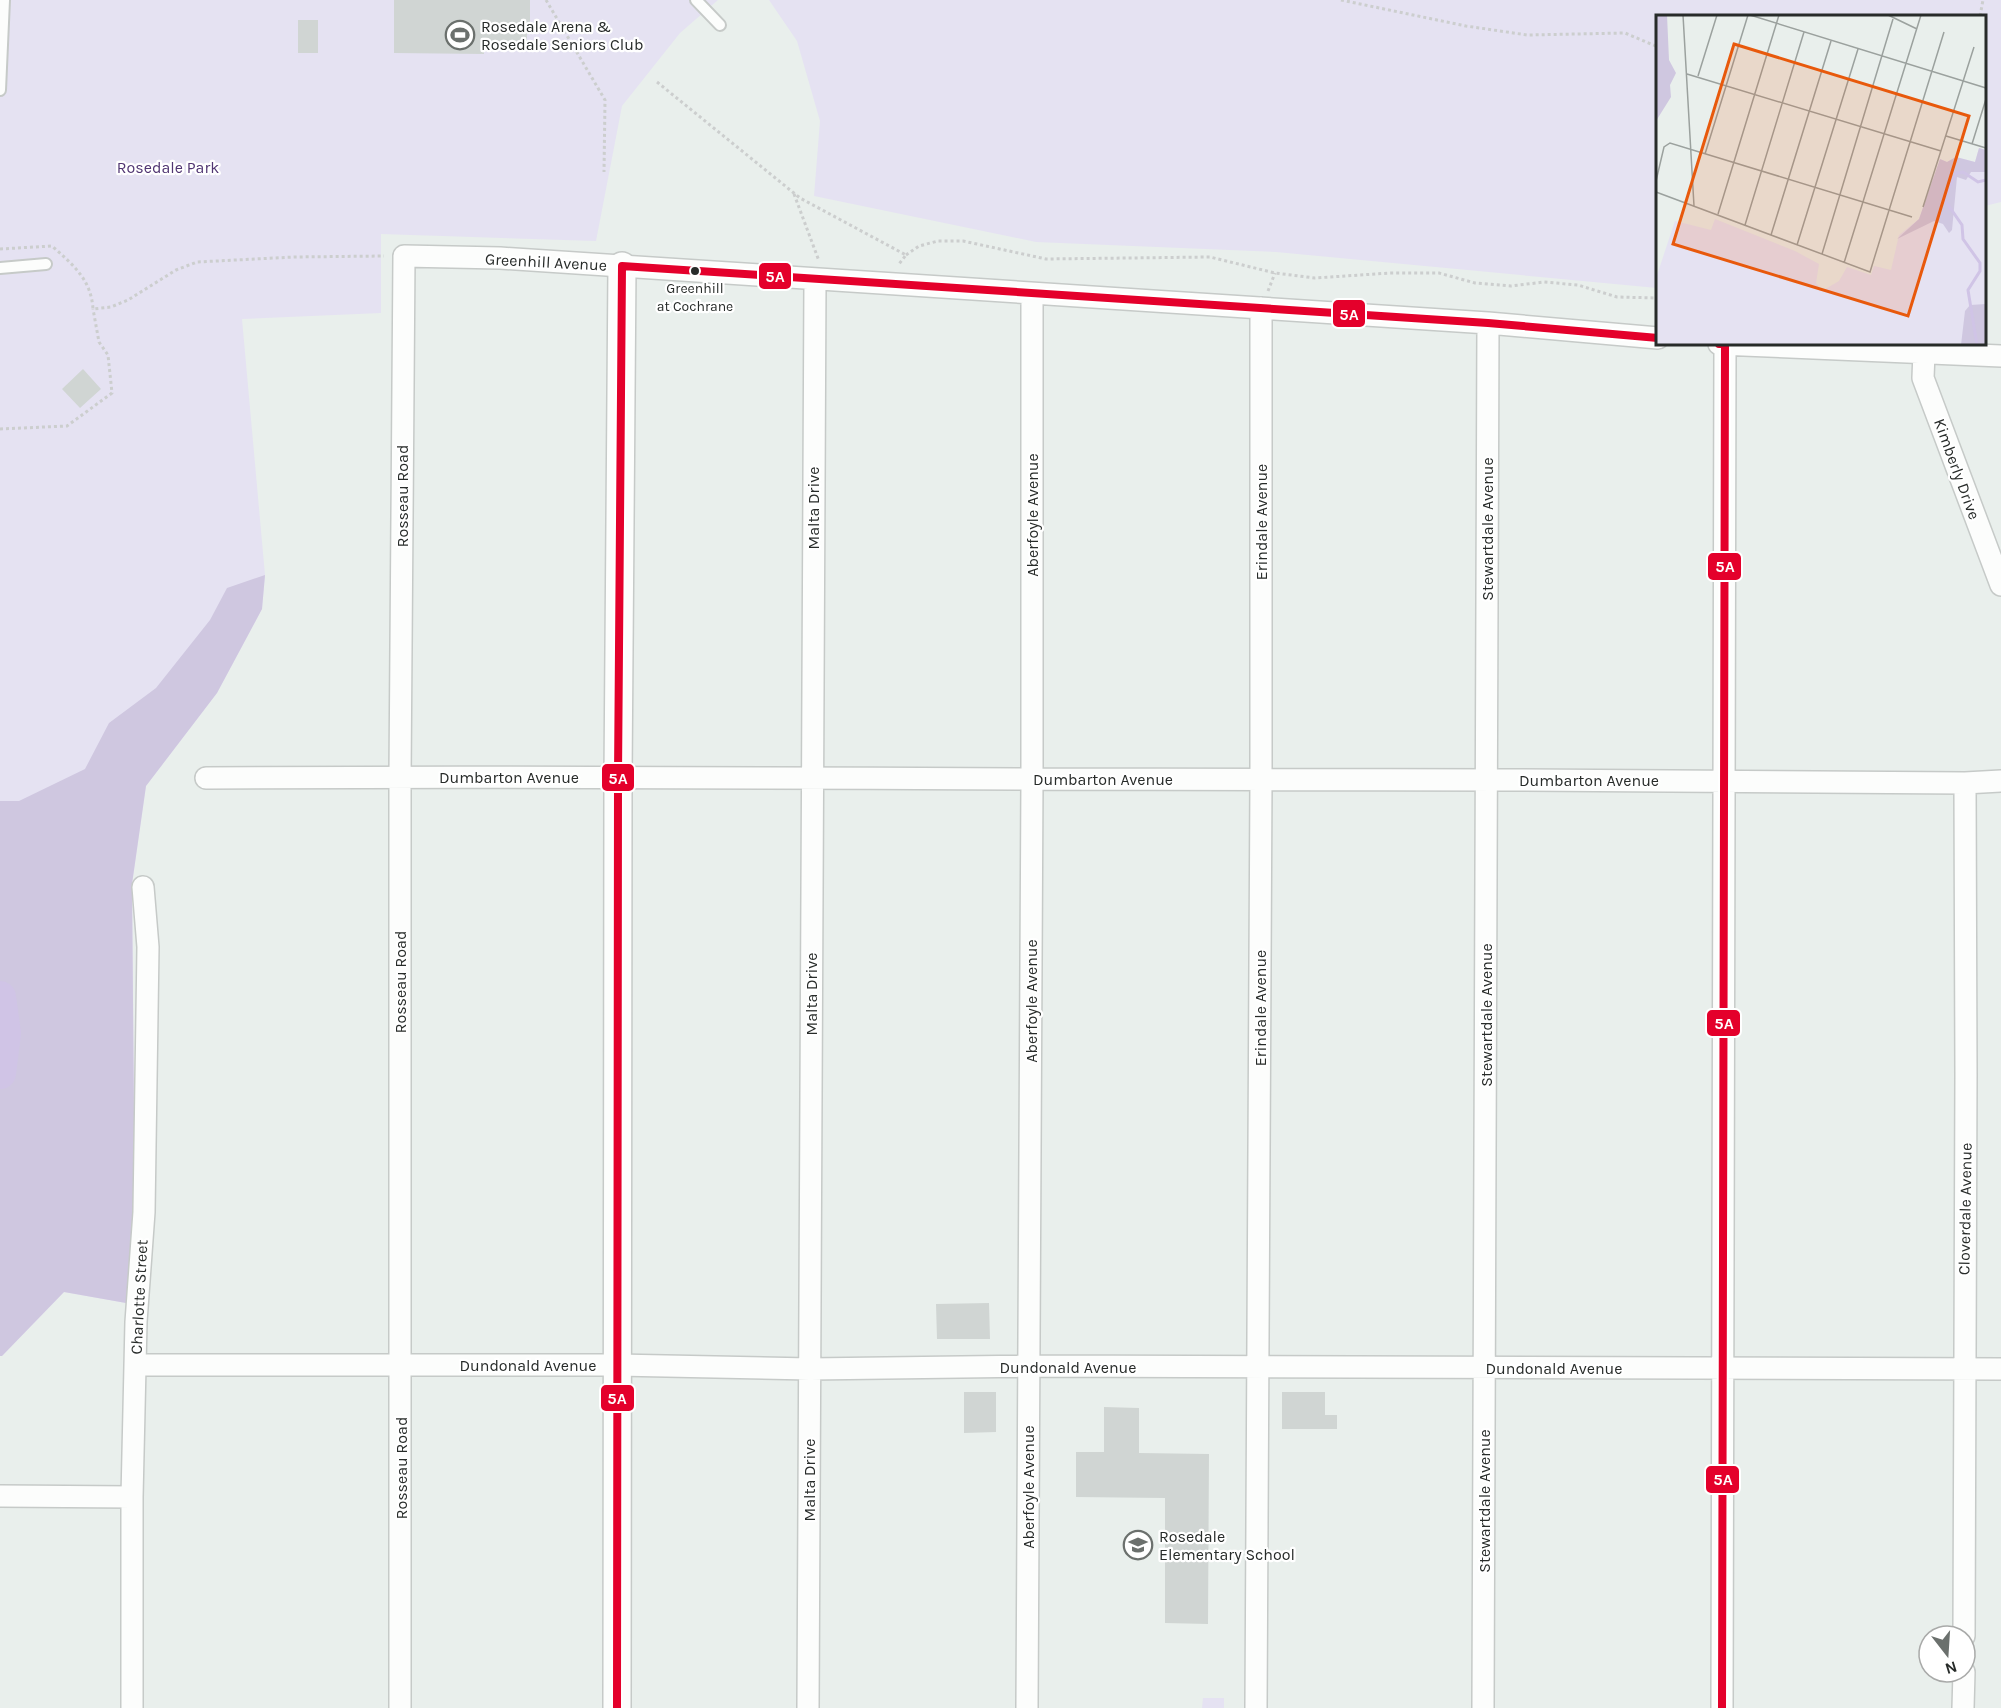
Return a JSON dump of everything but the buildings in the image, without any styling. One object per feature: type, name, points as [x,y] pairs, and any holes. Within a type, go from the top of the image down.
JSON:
[{"type":"street","name":"Greenhill Avenue","points":[[404,256],[500,258],[622,266],[817,271],[1032,294],[1488,323],[1656,338]]},
{"type":"street","name":"Rosseau Road","points":[[400,1708],[400,777],[404,256]]},
{"type":"street","points":[[617,1708],[618,777],[622,266]]},
{"type":"street","name":"Malta Drive","points":[[808,1708],[812,778],[817,271]]},
{"type":"street","name":"Aberfoyle Avenue","points":[[1027,1708],[1032,294]]},
{"type":"street","name":"Erindale Avenue","points":[[1256,1708],[1261,308]]},
{"type":"street","name":"Stewartdale Avenue","points":[[1483,1708],[1488,323]]},
{"type":"street","points":[[1722,1708],[1725,345]]},
{"type":"street","points":[[1750,345],[2001,356]]},
{"type":"street","name":"Kimberly Drive","points":[[1924,352],[1923,378],[2001,585]]},
{"type":"street","name":"Dumbarton Avenue","points":[[206,778],[1724,780],[1965,783],[2001,781]]},
{"type":"street","name":"Cloverdale Avenue","points":[[1964,1624],[1965,783]]},
{"type":"street","name":"Charlotte Street","points":[[132,1708],[132,1497],[136,1322],[144,1189],[148,947],[143,887]]},
{"type":"street","name":"Dundonald Avenue","points":[[135,1365],[617,1365],[810,1369],[1029,1366],[2001,1369]]},
{"type":"street","points":[[0,1496],[132,1497]]},
{"type":"street","points":[[1964,1684],[1964,1708]]},
{"type":"lane","points":[[0,90],[4,0]]},
{"type":"lane","points":[[696,0],[720,25]]},
{"type":"lane","points":[[0,268],[46,264]]},
{"type":"path","points":[[546,0],[605,100],[604,171]]},
{"type":"path","points":[[1341,0],[1466,26],[1527,35],[1625,33],[1656,46]]},
{"type":"path","points":[[1980,15],[1983,0]]},
{"type":"path","points":[[657,82],[800,198],[906,255]]},
{"type":"path","points":[[793,193],[817,271]]},
{"type":"path","points":[[896,268],[906,255],[919,246],[938,241],[963,241],[1046,259],[1210,257],[1275,273],[1315,278],[1390,273],[1439,273],[1474,283],[1511,286],[1544,282],[1578,285],[1617,297],[1656,298]]},
{"type":"path","points":[[0,249],[52,246],[82,273],[93,298],[99,342],[108,355],[112,393],[67,426],[0,429]]},
{"type":"path","points":[[93,309],[111,307],[128,300],[176,270],[197,262],[294,257],[404,256]]},
{"type":"green space","name":"Rosedale Park","points":[[0,0],[718,0],[680,33],[622,106],[596,241],[381,234],[381,313],[242,319],[265,575],[262,609],[217,693],[146,786],[132,884],[135,1228],[126,1303],[64,1292],[2,1356],[0,1356]]},
{"type":"green space","points":[[769,0],[2001,0],[2001,202],[1986,206],[1986,15],[1656,15],[1656,288],[1276,252],[1036,242],[814,196],[820,121],[797,41]]},
{"type":"green space","points":[[1203,1698],[1224,1698],[1224,1708],[1202,1708]]},
{"type":"shaded area","points":[[265,575],[262,609],[217,693],[146,786],[132,884],[135,1228],[126,1303],[64,1292],[0,1356],[0,801],[19,801],[85,769],[109,723],[156,688],[210,620],[227,588]]},
{"type":"waterway","points":[[0,997],[5,1033],[0,1073]]},
{"type":"transit line","name":"5A","points":[[617,1708],[618,777],[622,266],[1488,323],[1656,338]]},
{"type":"transit line","name":"5A","points":[[1722,1708],[1725,345]]},
{"type":"place","name":"Rosedale Arena & Rosedale Seniors Club","points":[[460,35]]},
{"type":"place","name":"Greenhill at Cochrane","points":[[695,271]]},
{"type":"place","name":"Rosedale Elementary School","points":[[1138,1545]]}]
